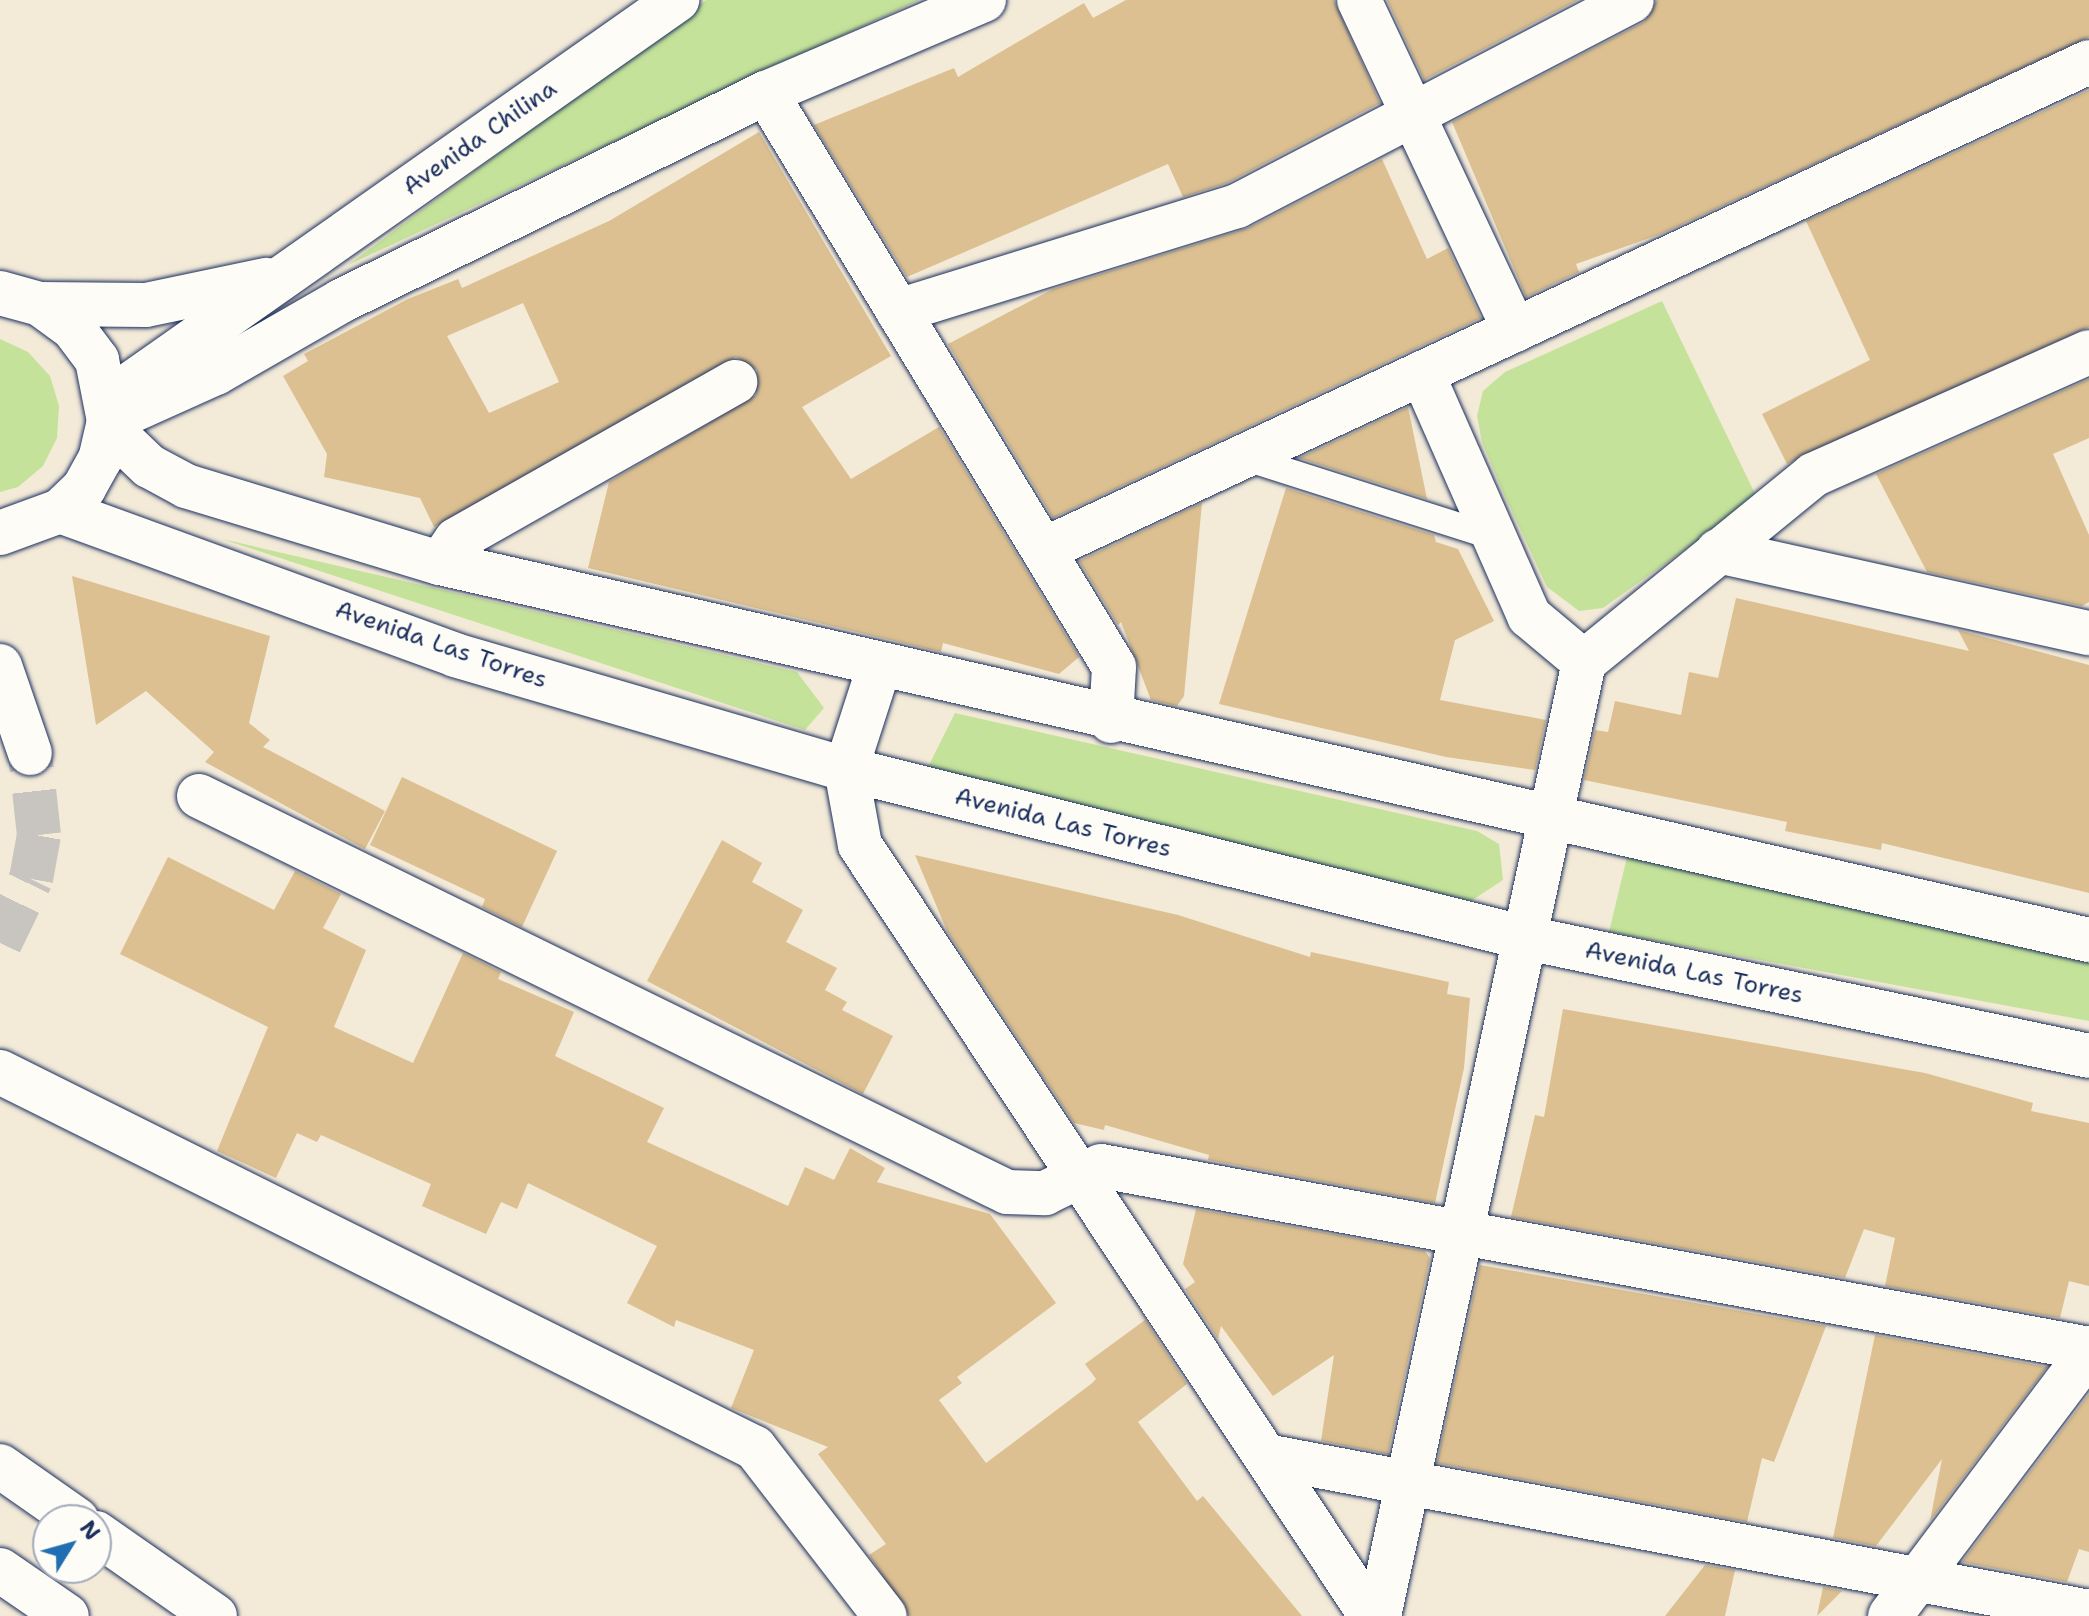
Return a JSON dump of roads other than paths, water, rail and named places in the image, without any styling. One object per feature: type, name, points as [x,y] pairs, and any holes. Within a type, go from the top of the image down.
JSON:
[{"type":"street","name":"Avenida Chilina","points":[[108,416],[284,276],[677,0]]},
{"type":"street","points":[[0,533],[60,511],[84,488],[108,416],[216,373],[341,301],[766,93],[984,0]]},
{"type":"street","points":[[1359,0],[1514,330]]},
{"type":"street","points":[[898,311],[1237,206],[1632,0]]},
{"type":"street","points":[[1043,550],[2089,62]]},
{"type":"street","points":[[766,93],[1114,667],[1111,721]]},
{"type":"street","name":"Avenida Chilina","points":[[20,298],[146,305],[284,276]]},
{"type":"street","points":[[20,298],[73,328],[97,360],[108,416],[149,466],[186,486],[440,563],[880,664],[1111,721],[1554,816],[2089,940]]},
{"type":"street","points":[[1379,1616],[1522,937],[1554,816],[1584,662],[1813,475],[2089,352]]},
{"type":"street","points":[[1422,373],[1529,616],[1584,662]]},
{"type":"street","points":[[440,563],[456,540],[735,382]]},
{"type":"street","name":"Avenida Las Torres","points":[[60,511],[455,655],[846,769],[1522,937],[2089,1056]]},
{"type":"street","points":[[1718,551],[2089,633]]},
{"type":"street","points":[[880,664],[846,769],[860,845],[1371,1616]]},
{"type":"street","points":[[0,666],[30,753]]},
{"type":"street","points":[[199,796],[1007,1192],[1045,1193],[1076,1173],[1101,1166],[1462,1230],[2089,1351],[1890,1616]]},
{"type":"street","points":[[0,1072],[755,1448],[885,1616]]},
{"type":"street","points":[[1266,1456],[1409,1479],[2089,1612]]},
{"type":"street","points":[[0,1466],[54,1504]]},
{"type":"street","points":[[112,1544],[215,1616]]},
{"type":"street","points":[[0,1570],[67,1616]]},
{"type":"lane","points":[[1243,457],[1494,537]]},
{"type":"tunnel","points":[[0,943],[31,879],[39,835],[30,753]]}]
